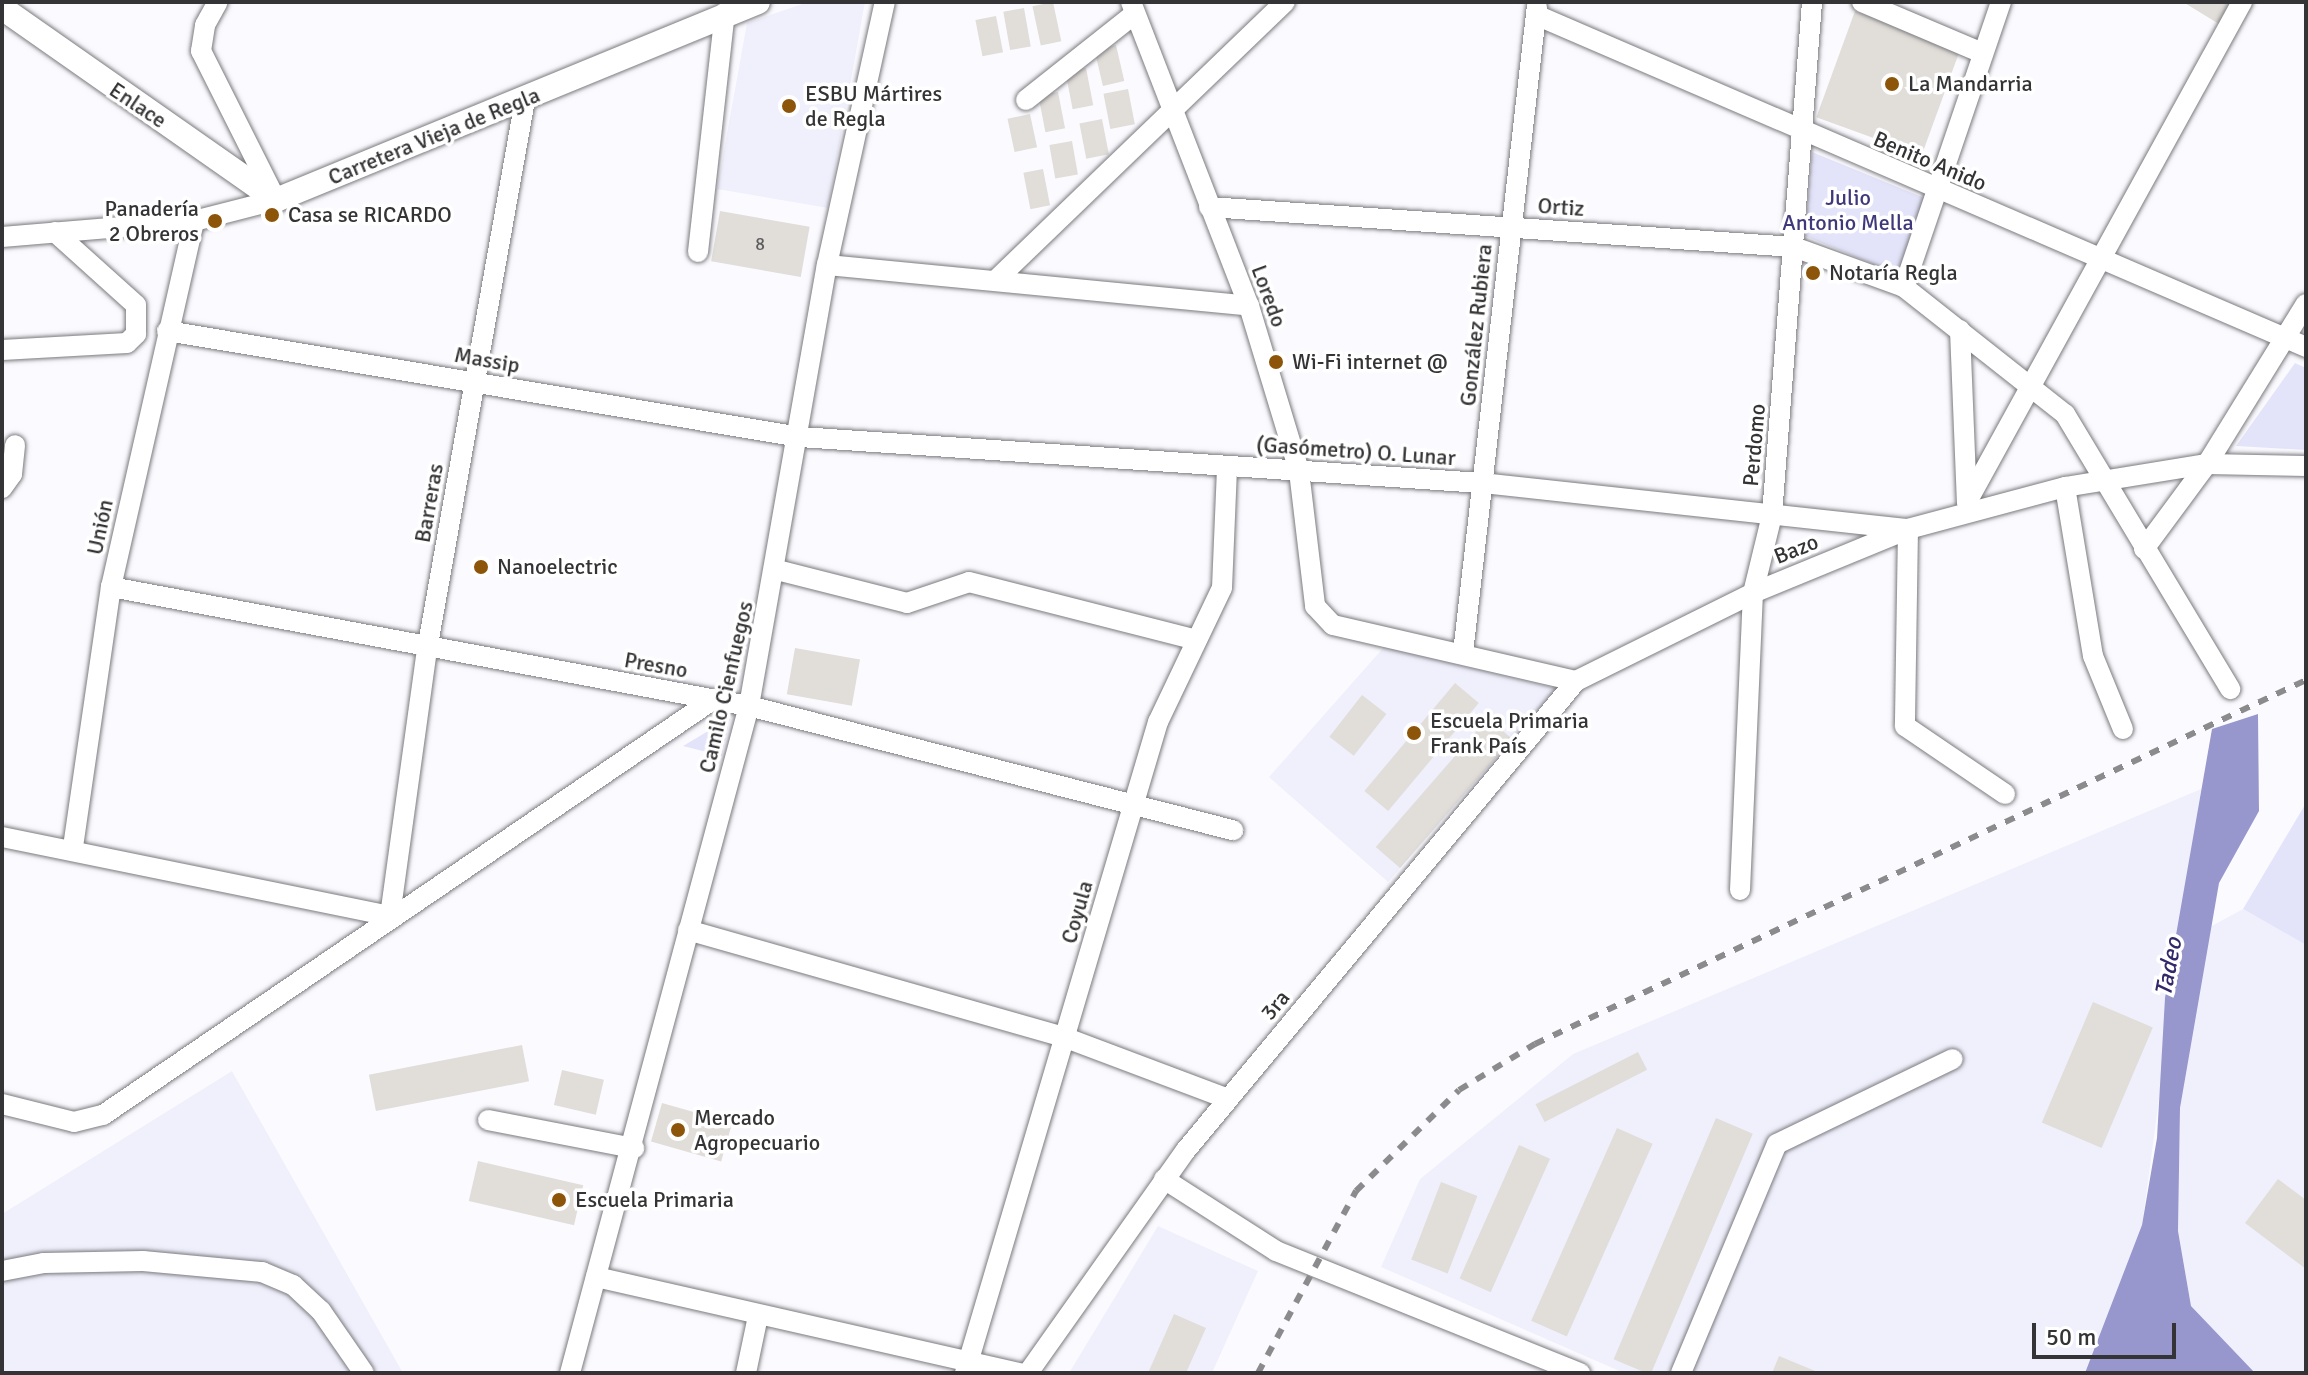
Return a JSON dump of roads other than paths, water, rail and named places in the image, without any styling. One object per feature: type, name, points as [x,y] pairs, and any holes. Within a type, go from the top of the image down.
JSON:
[{"type":"main road","name":"Carretera Vieja de Regla","points":[[276,200],[758,2]]},
{"type":"main road","name":"Enlace","points":[[5,13],[276,200]]},
{"type":"street","points":[[218,2],[205,25],[201,51],[276,200]]},
{"type":"street","name":"Camilo Cienfuegos","points":[[570,1373],[634,1148],[688,930],[749,706],[777,570],[827,265],[885,2]]},
{"type":"street","points":[[996,280],[1285,2]]},
{"type":"street","name":"Perdomo","points":[[1740,890],[1753,593],[1772,515],[1812,2]]},
{"type":"street","points":[[1862,2],[1982,53]]},
{"type":"street","points":[[1904,287],[1940,191],[1982,53],[2001,2]]},
{"type":"street","points":[[1967,508],[2242,2]]},
{"type":"street","points":[[1026,100],[1132,9]]},
{"type":"street","name":"Loredo","points":[[1132,9],[1249,306],[1299,471],[1321,617],[1463,653]]},
{"type":"street","name":"Benito Anido","points":[[1537,9],[1804,133],[2306,347]]},
{"type":"street","name":"González Rubiera","points":[[1463,653],[1537,9]]},
{"type":"street","points":[[698,252],[725,13]]},
{"type":"street","name":"Barreras","points":[[390,916],[427,650],[525,100]]},
{"type":"street","name":"Carretera Vieja de Regla","points":[[2,237],[194,221],[276,200]]},
{"type":"street","name":"Ortiz","points":[[1209,207],[1794,247],[1904,287],[2065,414],[2109,480],[2144,549],[2230,689]]},
{"type":"street","name":"Unión","points":[[73,847],[111,587],[194,221]]},
{"type":"street","points":[[2,350],[127,343],[136,334],[136,305],[55,232]]},
{"type":"street","points":[[827,265],[1249,306]]},
{"type":"street","points":[[2144,549],[2207,464],[2282,337],[2306,304]]},
{"type":"street","points":[[1960,330],[1967,508]]},
{"type":"street","name":"Massip","points":[[167,331],[800,437]]},
{"type":"street","name":"(Gasómetro) O. Lunar","points":[[800,437],[1482,483],[1908,529]]},
{"type":"street","points":[[2,488],[12,474],[15,445]]},
{"type":"street","name":"Bazo","points":[[1576,681],[1753,593],[1967,508],[2065,487],[2207,464],[2306,466]]},
{"type":"street","name":"Coyula","points":[[966,1366],[1158,722],[1222,588],[1227,468]]},
{"type":"street","points":[[2065,487],[2093,656],[2123,729]]},
{"type":"street","points":[[1908,529],[1905,726],[2005,794]]},
{"type":"street","points":[[777,570],[907,603],[969,582],[1197,640]]},
{"type":"street","name":"Presno","points":[[111,587],[427,650],[749,706],[1233,830]]},
{"type":"street","points":[[1463,653],[1576,681]]},
{"type":"street","name":"3ra","points":[[1028,1373],[1164,1179],[1576,681]]},
{"type":"street","points":[[2,1104],[74,1122],[103,1115],[390,916],[714,699]]},
{"type":"street","points":[[2,837],[73,847],[390,916]]},
{"type":"street","points":[[688,930],[1066,1038],[1228,1099]]},
{"type":"street","points":[[1681,1373],[1777,1144],[1953,1059]]},
{"type":"street","points":[[488,1120],[634,1148]]},
{"type":"street","points":[[1164,1179],[1276,1251],[1580,1373]]},
{"type":"street","points":[[2,1271],[44,1263],[143,1261],[262,1272],[293,1285],[321,1311],[364,1373]]},
{"type":"street","points":[[596,1277],[966,1366],[1020,1373]]},
{"type":"street","points":[[746,1373],[758,1316]]},
{"type":"water","points":[[2258,714],[2259,811],[2219,883],[2180,1108],[2178,1231],[2191,1306],[2255,1373],[2085,1373],[2142,1225],[2157,1138],[2165,998],[2212,729]]},
{"type":"railway","points":[[1258,1373],[1356,1191],[1459,1090],[1535,1044],[2306,680]]},
{"type":"place","name":"La Mandarria","points":[[1892,84]]},
{"type":"place","name":"ESBU Mártires de Regla","points":[[789,106]]},
{"type":"place","name":"Casa se RICARDO","points":[[272,215]]},
{"type":"place","name":"Panadería 2 Obreros","points":[[215,221]]},
{"type":"place","name":"Notaría Regla","points":[[1813,273]]},
{"type":"place","name":"Wi-Fi internet @","points":[[1276,362]]},
{"type":"place","name":"Nanoelectric","points":[[481,567]]},
{"type":"place","name":"Escuela Primaria Frank País","points":[[1414,733]]},
{"type":"place","name":"Mercado Agropecuario","points":[[678,1130]]},
{"type":"place","name":"Escuela Primaria","points":[[559,1200]]},
{"type":"park label","name":"Julio Antonio Mella","points":[[1848,210]]},
{"type":"water label","name":"Tadeo","points":[[2169,967]]}]
